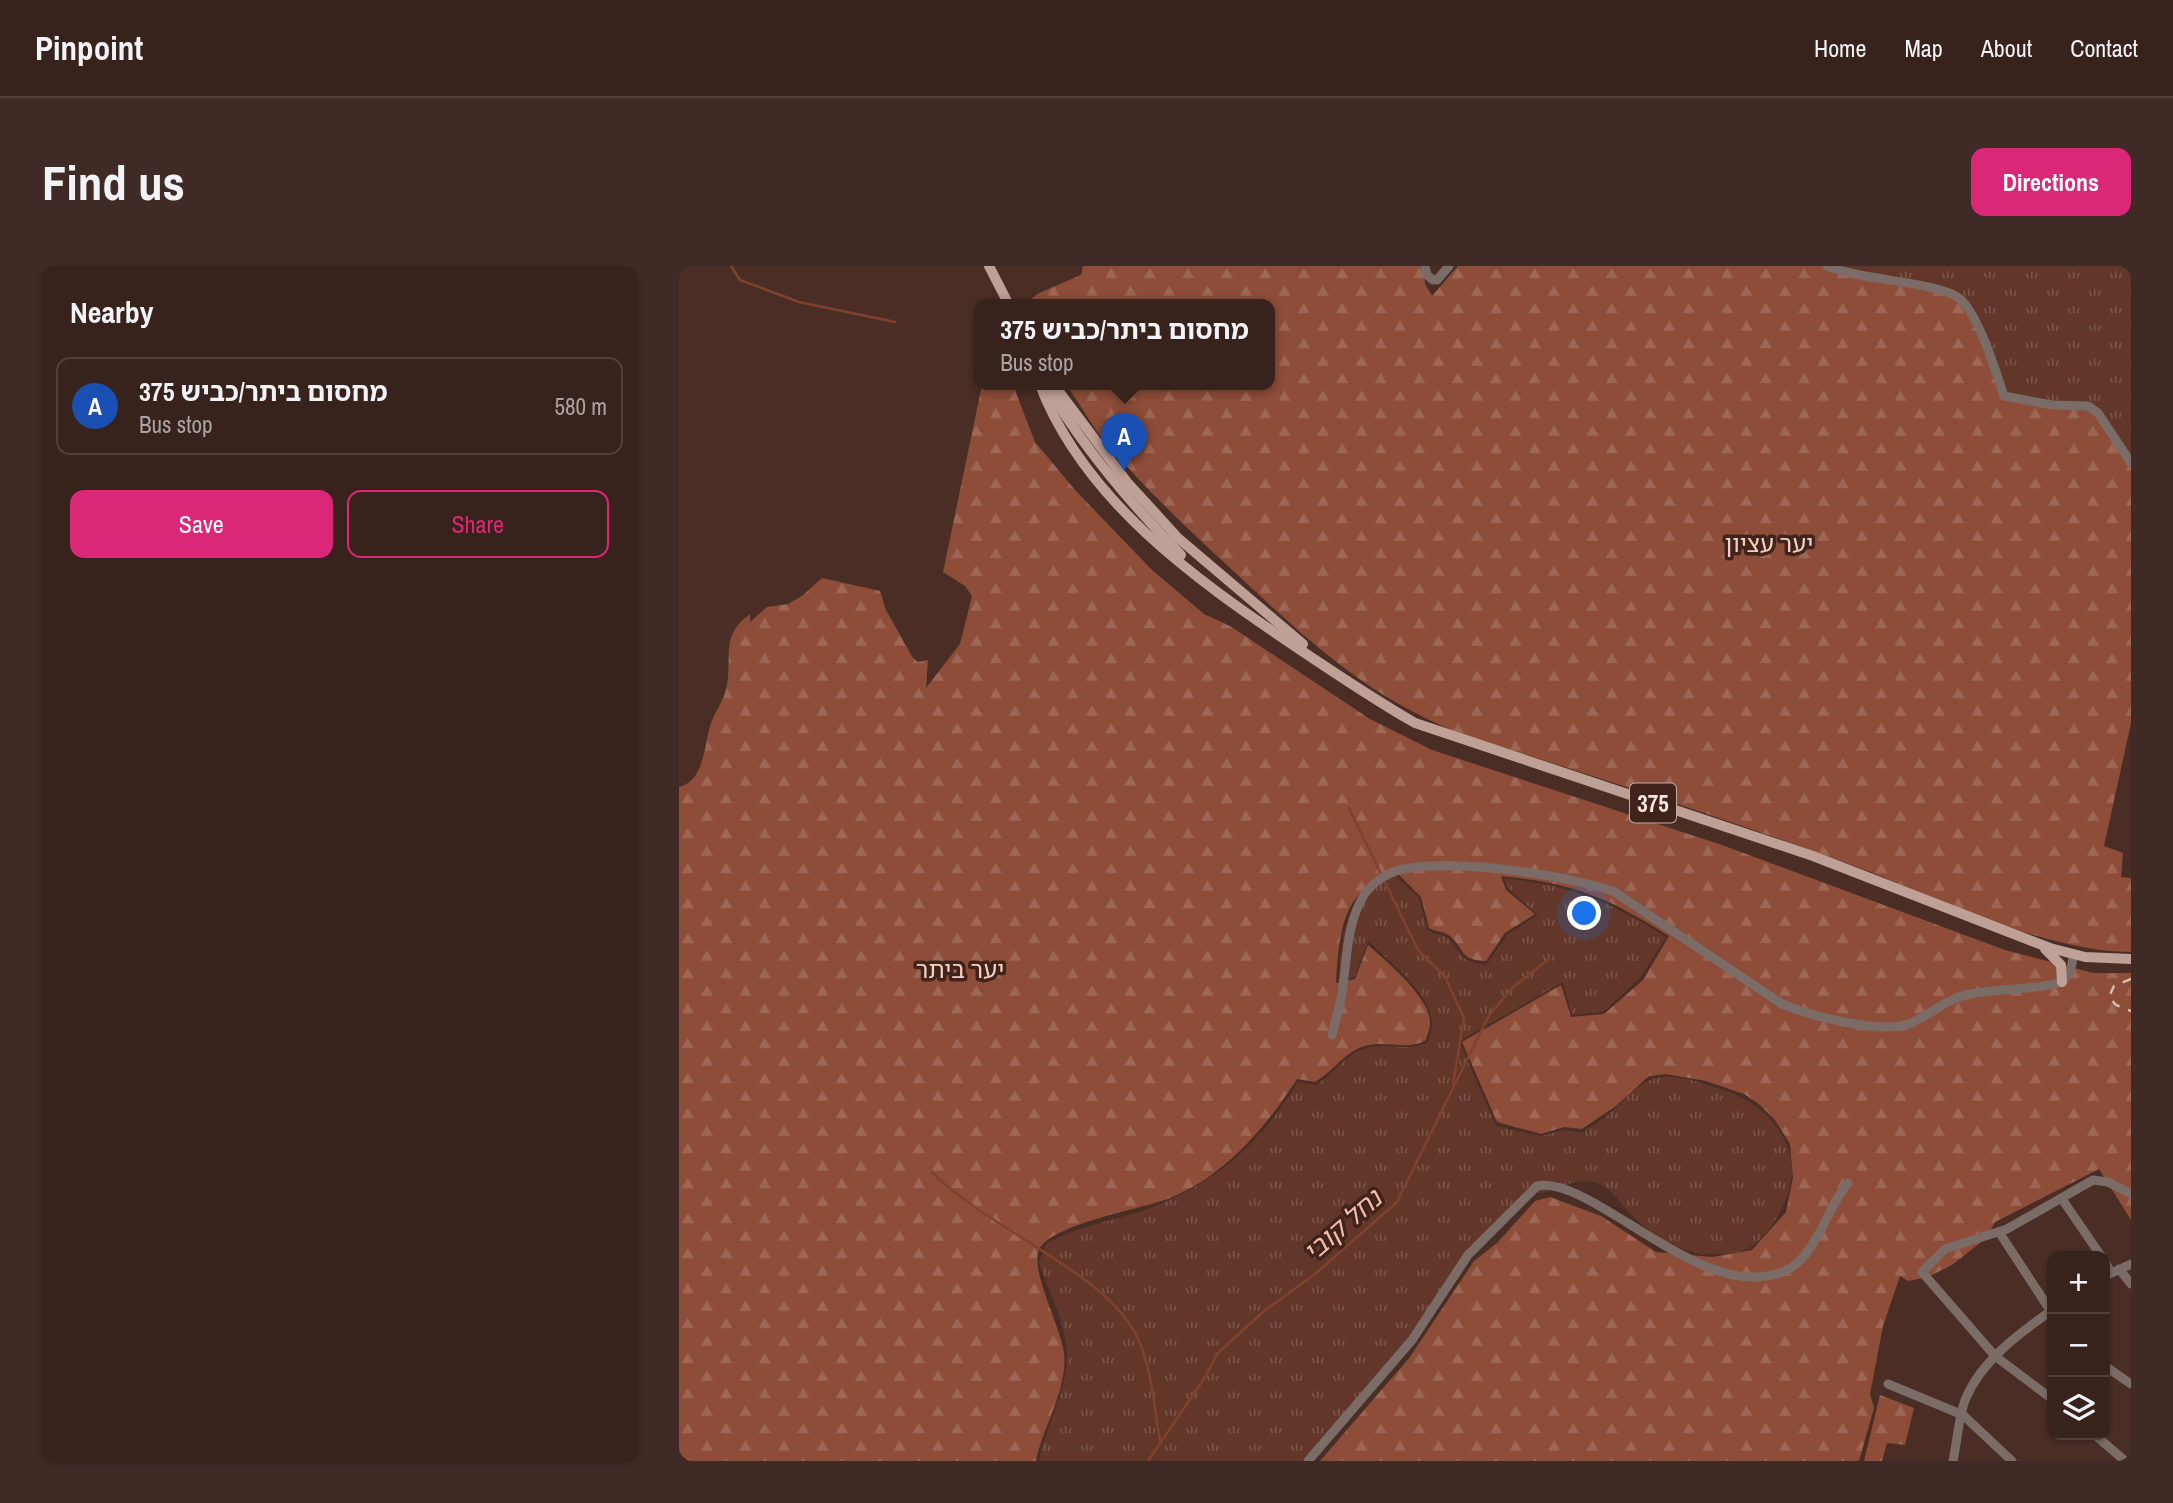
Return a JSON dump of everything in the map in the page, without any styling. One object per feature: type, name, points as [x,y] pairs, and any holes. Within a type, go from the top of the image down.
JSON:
[{"type":"main road","points":[[989,266],[1006,299]]},
{"type":"main road","name":"375","points":[[1042,390],[1051,415],[1089,472],[1153,539],[1224,598],[1391,709],[1437,732],[1813,856],[2027,940],[2074,954],[2131,959]]},
{"type":"main road","points":[[1050,390],[1071,426],[1121,492],[1224,598]]},
{"type":"main road","points":[[1058,390],[1127,482],[1178,538],[1342,678]]},
{"type":"main road","points":[[2027,940],[2057,958],[2063,972],[2062,982]]},
{"type":"street","points":[[1425,266],[1427,275],[1433,280],[1437,280],[1449,266]]},
{"type":"street","points":[[1827,266],[1843,273],[1920,286],[1958,298],[1972,316],[2004,396],[2052,405],[2088,406],[2098,412],[2131,463]]},
{"type":"street","points":[[1332,1035],[1342,995],[1351,927],[1364,895],[1378,880],[1400,870],[1432,866],[1502,870],[1589,884],[1613,891],[1782,1004],[1804,1014],[1894,1027],[1914,1022],[1937,1006],[1966,995],[2062,982],[2070,972],[2074,954]]},
{"type":"street","points":[[2047,1395],[1995,1356],[1922,1272],[1945,1249],[2000,1232],[2098,1180],[2131,1194]]},
{"type":"street","points":[[1308,1461],[1412,1340],[1468,1255],[1537,1186],[1545,1184],[1573,1193],[1654,1241],[1712,1271],[1738,1278],[1773,1276],[1793,1266],[1802,1258],[1836,1196],[1848,1183]]},
{"type":"street","points":[[2062,1199],[2098,1251]]},
{"type":"street","points":[[2000,1232],[2047,1303]]},
{"type":"street","points":[[2112,1272],[2131,1264]]},
{"type":"street","points":[[2112,1272],[2131,1284]]},
{"type":"street","points":[[1953,1461],[1965,1399],[1995,1356],[2048,1314]]},
{"type":"street","points":[[2110,1369],[2131,1384]]},
{"type":"street","points":[[1888,1384],[1963,1415],[2013,1461]]},
{"type":"street","points":[[2101,1440],[2125,1461]]},
{"type":"green space","name":"יער עציון","points":[[1083,266],[1424,266],[1425,284],[1432,296],[1458,266],[1827,266],[1958,298],[1972,316],[2004,396],[2088,406],[2131,463],[2131,723],[2104,846],[2123,853],[2121,877],[2131,878],[2131,952],[2061,943],[1988,920],[1802,847],[1467,736],[1398,703],[1367,684],[1312,642],[1164,505],[1102,438],[1069,390],[1275,390],[1275,299],[1032,299],[1037,294],[1081,275]]},
{"type":"green space","points":[[1827,266],[2131,266],[2131,463],[2004,396]]},
{"type":"green space","name":"יער ביתר","points":[[981,390],[1015,390],[1035,442],[1076,491],[1152,570],[1204,614],[1230,626],[1370,719],[1432,750],[1722,845],[2005,950],[2093,973],[2131,973],[2131,1220],[2099,1169],[1995,1222],[1985,1239],[1952,1265],[1928,1277],[1908,1281],[1900,1276],[1883,1326],[1870,1394],[1874,1408],[1859,1461],[1320,1461],[1410,1357],[1474,1261],[1497,1243],[1535,1201],[1550,1197],[1601,1216],[1656,1252],[1712,1257],[1752,1250],[1786,1212],[1793,1178],[1790,1144],[1775,1120],[1744,1094],[1706,1081],[1666,1074],[1649,1076],[1616,1106],[1582,1129],[1564,1127],[1541,1134],[1497,1122],[1462,1042],[1561,985],[1571,1017],[1604,1014],[1643,980],[1669,936],[1626,911],[1589,894],[1550,883],[1501,876],[1506,890],[1535,914],[1505,933],[1486,961],[1477,960],[1463,953],[1448,934],[1429,928],[1421,897],[1398,874],[1367,888],[1349,910],[1341,934],[1336,983],[1355,979],[1368,945],[1406,981],[1423,1003],[1430,1023],[1426,1040],[1412,1045],[1365,1046],[1351,1053],[1315,1082],[1297,1079],[1258,1132],[1209,1177],[1170,1198],[1078,1225],[1047,1241],[1039,1250],[1037,1259],[1042,1285],[1062,1342],[1064,1367],[1059,1394],[1036,1461],[679,1461],[679,787],[688,783],[699,770],[711,723],[728,681],[730,641],[740,623],[750,614],[750,622],[767,607],[788,604],[802,596],[822,578],[880,591],[886,610],[913,658],[918,662],[928,660],[926,688],[960,644],[972,596],[965,586],[943,572]]},
{"type":"green space","points":[[1395,875],[1419,898],[1427,929],[1447,938],[1461,955],[1477,963],[1487,964],[1507,935],[1538,915],[1508,888],[1504,878],[1551,886],[1589,897],[1625,913],[1666,937],[1640,978],[1603,1012],[1572,1015],[1563,982],[1459,1041],[1496,1126],[1541,1136],[1564,1130],[1585,1133],[1585,1129],[1605,1118],[1641,1085],[1662,1077],[1695,1081],[1747,1101],[1773,1122],[1791,1157],[1790,1185],[1780,1213],[1772,1226],[1752,1246],[1740,1252],[1703,1254],[1667,1242],[1637,1220],[1613,1193],[1602,1185],[1581,1181],[1539,1193],[1531,1192],[1487,1232],[1401,1352],[1305,1461],[1039,1461],[1064,1383],[1067,1356],[1061,1320],[1039,1262],[1047,1243],[1165,1202],[1210,1177],[1249,1146],[1283,1106],[1298,1082],[1316,1085],[1350,1056],[1364,1049],[1380,1046],[1413,1047],[1428,1042],[1432,1022],[1423,998],[1406,977],[1368,941],[1354,977],[1339,980],[1344,932],[1352,910],[1366,891]]},
{"type":"green space","points":[[1880,1395],[1914,1408],[1905,1445],[1887,1443],[1882,1461],[1864,1461]]},
{"type":"waterway","points":[[731,266],[740,280],[799,302],[895,322]]},
{"type":"waterway","points":[[1349,808],[1381,874]]},
{"type":"waterway","points":[[1384,880],[1418,950],[1445,977],[1464,1018],[1453,1084]]},
{"type":"waterway","name":"נחל קובי","points":[[1148,1461],[1204,1379],[1217,1354],[1265,1310],[1314,1275],[1397,1202],[1488,1017],[1512,988],[1549,959]]},
{"type":"waterway","points":[[932,1172],[981,1211],[1065,1265],[1113,1304],[1131,1326],[1143,1352],[1151,1382],[1160,1440]]},
{"type":"railway","points":[[2131,979],[2114,986],[2109,997],[2116,1005],[2131,1011]]},
{"type":"place","name":"מחסום ביתר/כביש 375","points":[[1124,471]]}]
